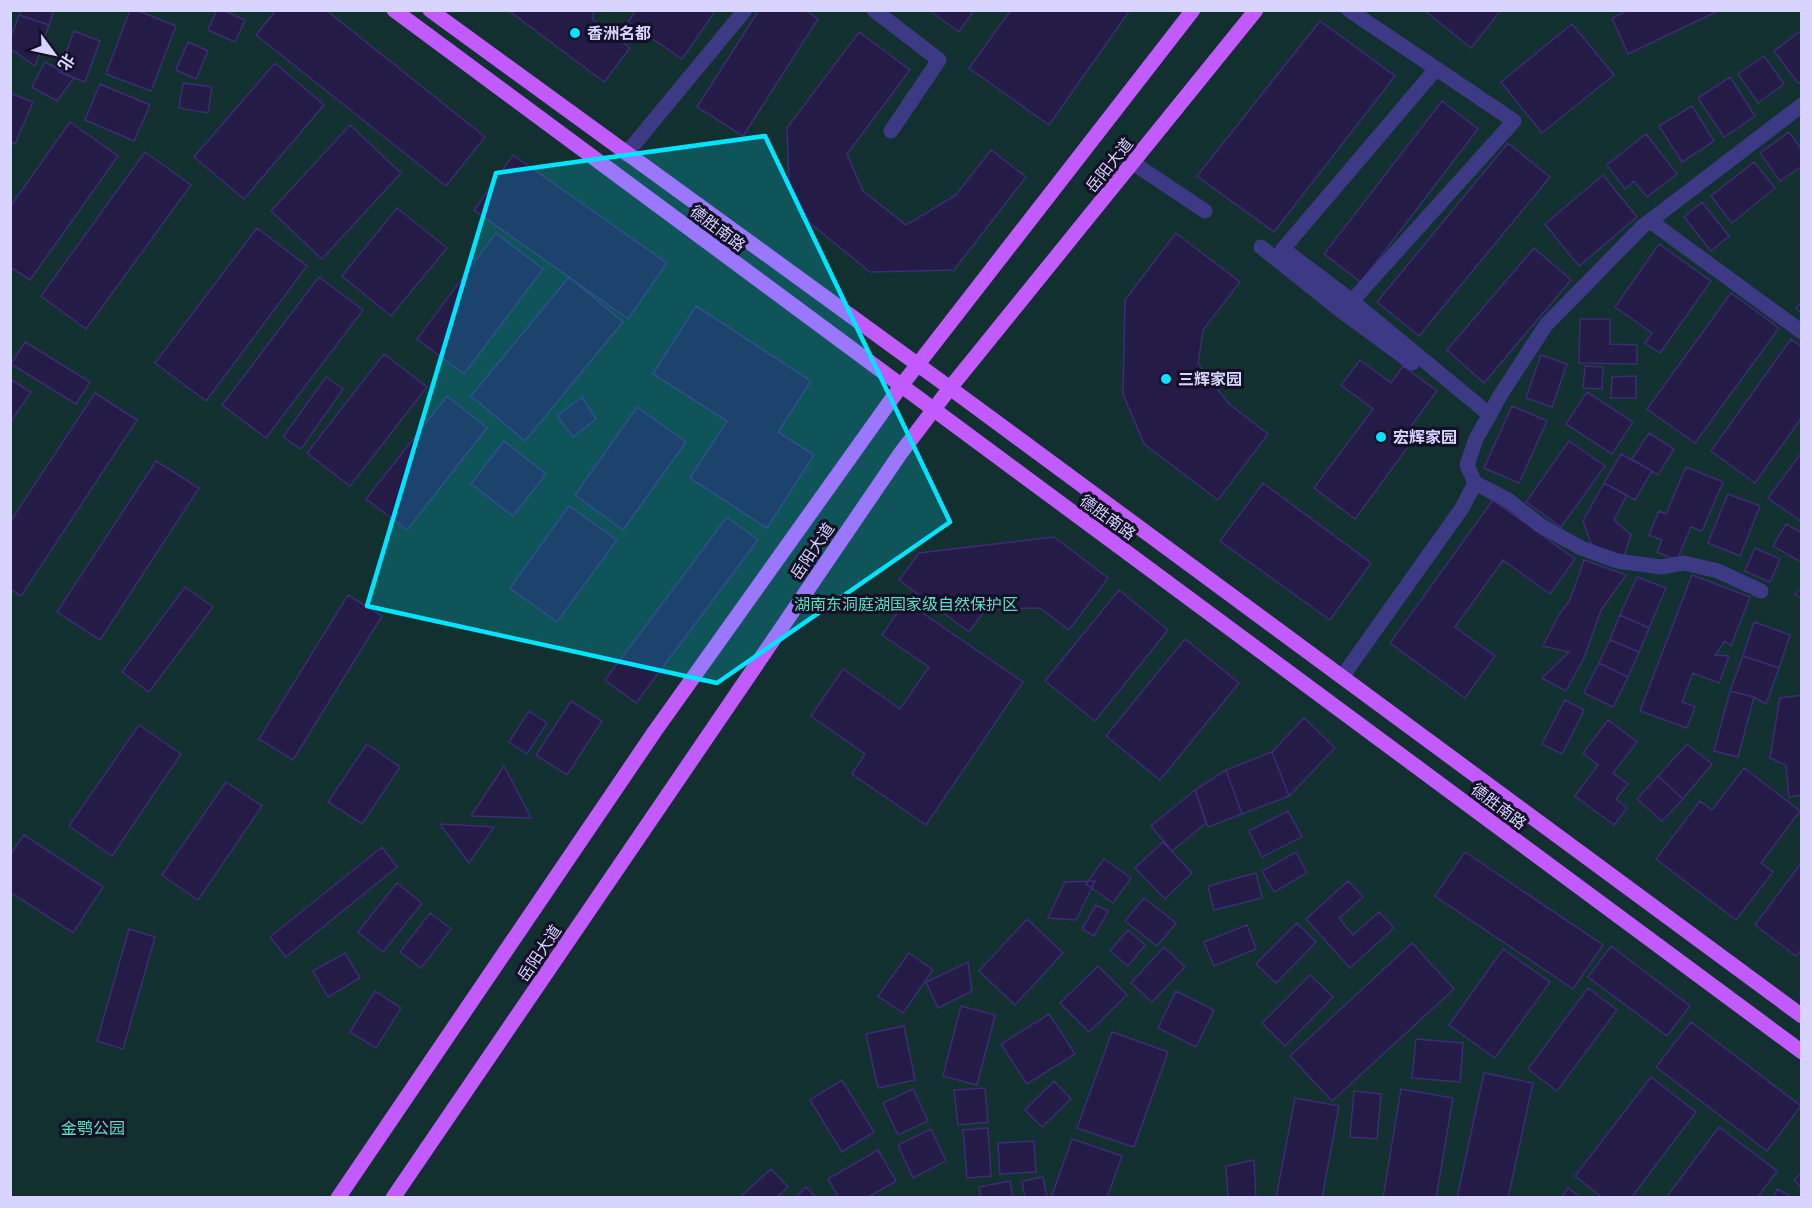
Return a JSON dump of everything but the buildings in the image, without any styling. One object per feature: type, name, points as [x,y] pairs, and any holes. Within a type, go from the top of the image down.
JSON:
[{"type":"main road","name":"德胜南路","points":[[394,10],[1802,1052]]},
{"type":"main road","name":"德胜南路","points":[[430,10],[950,388],[1802,1016]]},
{"type":"main road","name":"岳阳大道","points":[[338,1197],[655,731],[901,386],[1193,10]]},
{"type":"main road","name":"岳阳大道","points":[[393,1197],[900,454],[950,388],[1256,10]]},
{"type":"street","points":[[626,154],[745,10]]},
{"type":"street","points":[[874,10],[939,60],[891,130]]},
{"type":"street","points":[[1349,10],[1514,121],[1352,301]]},
{"type":"street","points":[[1436,69],[1283,249],[1352,301],[1490,415]]},
{"type":"street","points":[[1761,591],[1718,571],[1684,563],[1661,567],[1617,561],[1581,548],[1540,525],[1508,500],[1474,483],[1467,465],[1476,439],[1507,384],[1546,326],[1650,221],[1802,105]]},
{"type":"street","points":[[1133,163],[1205,211]]},
{"type":"street","points":[[1650,221],[1802,332]]},
{"type":"street","points":[[1261,247],[1340,310],[1468,404],[1490,415]]},
{"type":"street","points":[[1342,677],[1462,508],[1474,483]]},
{"type":"highlighted area","points":[[765,136],[950,522],[717,683],[367,606],[496,173]]},
{"type":"green space","name":"湖南东洞庭湖国家级自然保护区","points":[[10,11],[1801,11],[1801,1197],[11,1197]]},
{"type":"place","name":"香洲名都","points":[[575,33]]},
{"type":"place","name":"三辉家园","points":[[1166,379]]},
{"type":"place","name":"宏辉家园","points":[[1381,437]]},
{"type":"park label","name":"金鹗公园","points":[[93,1128]]}]
